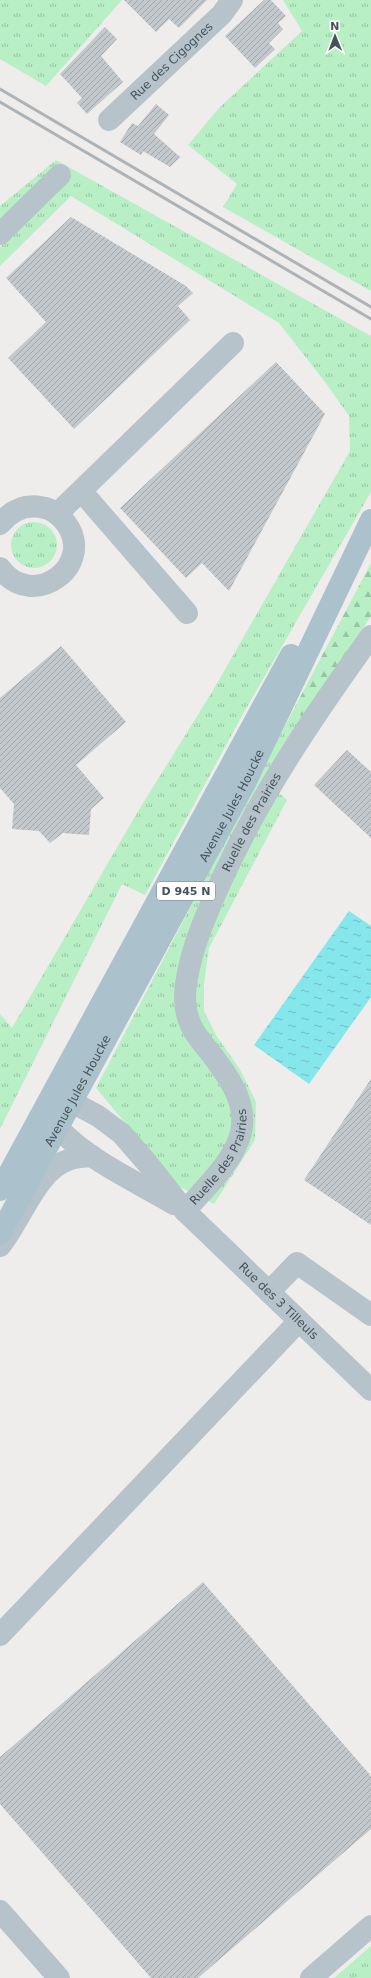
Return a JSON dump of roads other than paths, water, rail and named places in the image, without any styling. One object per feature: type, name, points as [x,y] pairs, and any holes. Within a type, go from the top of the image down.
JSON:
[{"type":"main road","name":"Avenue Jules Houcke","points":[[0,1190],[56,1101],[300,638],[360,541],[371,520]]},
{"type":"main road","name":"Avenue Jules Houcke","points":[[0,1234],[57,1127]]},
{"type":"street","name":"Rue des Cigognes","points":[[109,120],[222,14],[232,0]]},
{"type":"street","points":[[0,234],[60,175]]},
{"type":"street","points":[[57,514],[82,492],[233,343]]},
{"type":"street","points":[[82,492],[187,613]]},
{"type":"street","points":[[0,524],[10,514],[23,508],[44,508],[57,514],[68,526],[74,548],[70,563],[60,576],[47,584],[31,586],[16,582],[1,572]]},
{"type":"street","name":"Ruelle des Prairies","points":[[185,1211],[230,1157],[240,1137],[243,1116],[241,1105],[234,1086],[195,1033],[187,1014],[187,980],[198,935],[234,853],[259,805],[320,707],[371,636]]},
{"type":"street","name":"Rue des 3 Tilleuls","points":[[185,1211],[92,1156],[57,1127],[56,1101],[98,1116],[122,1134],[185,1211],[371,1390]]},
{"type":"street","points":[[0,1246],[36,1189],[50,1171],[66,1160],[92,1156]]},
{"type":"street","points":[[269,1292],[297,1263],[371,1315]]},
{"type":"street","points":[[0,1634],[299,1321]]},
{"type":"street","points":[[0,1911],[59,1978]]},
{"type":"street","points":[[311,1978],[371,1926]]},
{"type":"water","points":[[349,911],[371,926],[371,997],[309,1084],[254,1045]]},
{"type":"railway","points":[[0,89],[371,307]]},
{"type":"railway","points":[[0,102],[371,319]]}]
